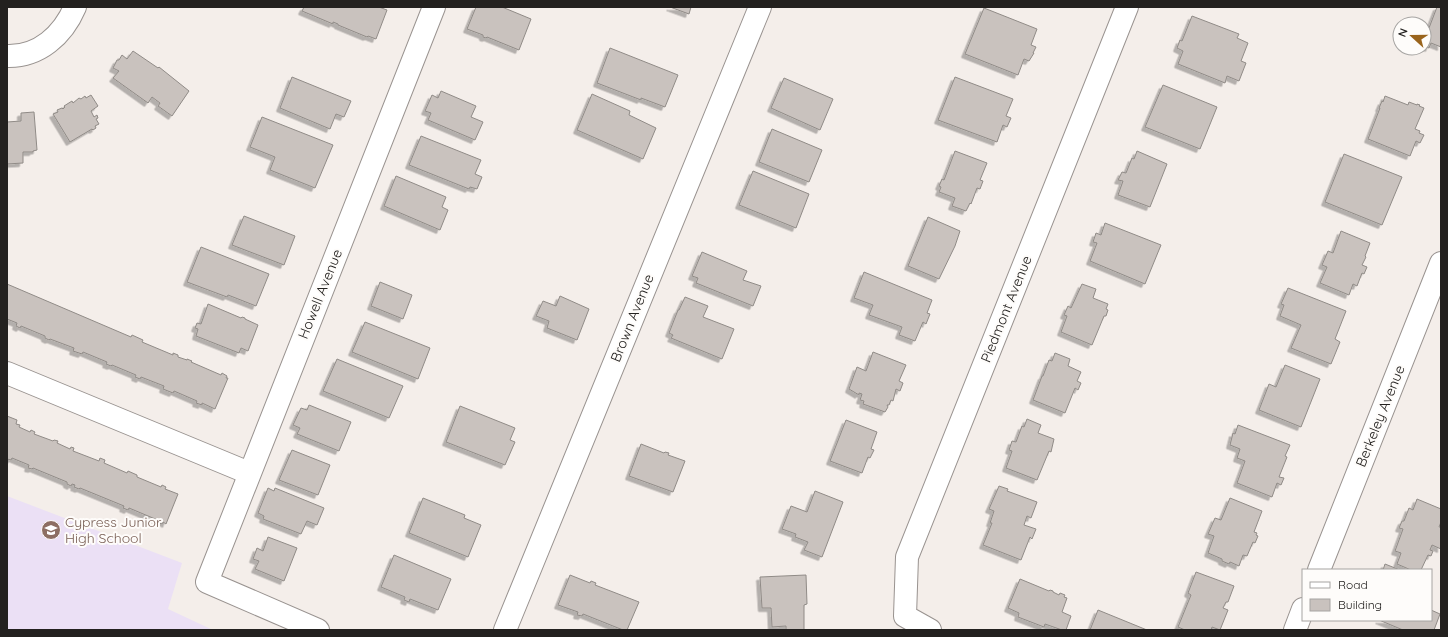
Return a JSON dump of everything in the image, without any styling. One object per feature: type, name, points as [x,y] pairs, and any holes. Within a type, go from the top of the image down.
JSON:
[{"type":"street","points":[[7,56],[39,49],[52,40],[66,26],[75,7]]},
{"type":"street","name":"Howell Avenue","points":[[318,630],[207,582],[434,7]]},
{"type":"street","name":"Brown Avenue","points":[[505,630],[760,7]]},
{"type":"street","name":"Piedmont Avenue","points":[[930,630],[905,616],[907,557],[1127,7]]},
{"type":"street","name":"Berkeley Avenue","points":[[1319,569],[1441,263]]},
{"type":"street","points":[[7,373],[249,473]]},
{"type":"street","points":[[1295,630],[1302,612]]},
{"type":"shaded area","name":"Cypress Junior High School","points":[[7,496],[182,563],[168,609],[213,630],[7,630]]},
{"type":"building","points":[[304,7],[379,7],[387,10],[376,39],[367,37],[333,22],[333,24],[302,11]]},
{"type":"building","points":[[476,7],[502,7],[531,19],[519,50],[487,37],[483,37],[483,35],[467,29]]},
{"type":"building","points":[[670,7],[691,7],[689,14]]},
{"type":"building","points":[[1437,7],[1441,7],[1441,47],[1432,43],[1432,20]]},
{"type":"building","points":[[984,8],[1037,29],[1031,45],[1036,47],[1034,53],[1029,61],[1024,59],[1018,75],[965,54]]},
{"type":"building","points":[[1192,16],[1239,34],[1237,38],[1248,43],[1241,61],[1246,63],[1239,81],[1227,76],[1225,83],[1178,64],[1183,51],[1177,48],[1180,40],[1182,41]]},
{"type":"building","points":[[610,48],[678,75],[665,107],[641,98],[641,100],[597,83]]},
{"type":"building","points":[[133,51],[158,68],[159,67],[189,91],[172,116],[158,106],[160,103],[152,97],[148,103],[113,78],[119,71],[113,68],[117,60],[119,60],[122,55],[127,59]]},
{"type":"building","points":[[292,77],[351,101],[344,117],[336,114],[330,129],[280,108]]},
{"type":"building","points":[[955,77],[1013,99],[1006,116],[1011,118],[1007,127],[1003,125],[997,142],[938,120]]},
{"type":"building","points":[[784,78],[833,99],[820,130],[771,108]]},
{"type":"building","points":[[1163,85],[1217,107],[1200,149],[1145,127]]},
{"type":"building","points":[[441,91],[476,106],[471,117],[483,122],[475,140],[428,120],[431,113],[425,111],[432,95],[438,98]]},
{"type":"building","points":[[592,94],[630,111],[629,115],[656,128],[643,159],[577,130]]},
{"type":"building","points":[[91,95],[98,106],[91,111],[94,117],[97,115],[98,118],[96,119],[99,124],[95,126],[96,128],[93,130],[92,129],[70,142],[53,114],[58,112],[57,110],[63,109],[65,107],[64,106],[72,101],[73,103],[79,98],[81,99],[85,96],[86,98]]},
{"type":"building","points":[[1385,96],[1408,105],[1409,102],[1420,105],[1419,106],[1424,108],[1415,129],[1424,135],[1420,143],[1416,141],[1410,156],[1368,139]]},
{"type":"building","points":[[34,112],[37,150],[33,152],[23,152],[23,163],[7,164],[7,122],[21,121],[21,113]]},
{"type":"building","points":[[262,117],[333,145],[315,188],[270,170],[275,157],[250,147]]},
{"type":"building","points":[[772,129],[822,150],[809,182],[759,162]]},
{"type":"building","points":[[421,136],[481,160],[475,174],[482,177],[477,189],[470,187],[469,189],[409,165]]},
{"type":"building","points":[[955,151],[987,163],[980,180],[983,181],[980,189],[977,188],[971,204],[970,203],[966,211],[952,206],[955,198],[939,192],[941,187],[939,186],[942,179],[944,180]]},
{"type":"building","points":[[1137,151],[1167,164],[1150,207],[1118,195],[1123,181],[1118,180],[1122,172],[1126,173],[1132,158],[1134,159]]},
{"type":"building","points":[[1344,154],[1402,177],[1382,225],[1325,202]]},
{"type":"building","points":[[753,171],[809,194],[796,228],[739,205]]},
{"type":"building","points":[[396,176],[446,197],[442,207],[448,210],[440,230],[384,206]]},
{"type":"building","points":[[244,216],[295,236],[284,265],[232,245]]},
{"type":"building","points":[[928,217],[960,231],[955,246],[939,279],[908,266]]},
{"type":"building","points":[[1105,223],[1161,245],[1145,284],[1090,261],[1097,243],[1093,242],[1096,233],[1101,235]]},
{"type":"building","points":[[1341,231],[1370,243],[1362,265],[1367,267],[1364,274],[1362,273],[1357,286],[1353,284],[1349,295],[1320,283],[1327,267],[1322,265],[1328,251],[1333,253]]},
{"type":"building","points":[[201,247],[269,274],[256,306],[187,282]]},
{"type":"building","points":[[702,252],[747,271],[743,280],[761,286],[753,306],[696,283],[698,278],[692,276]]},
{"type":"building","points":[[864,272],[932,300],[927,313],[930,314],[926,324],[923,322],[915,341],[899,335],[902,327],[869,315],[873,305],[854,298]]},
{"type":"building","points":[[380,282],[412,295],[403,319],[371,306]]},
{"type":"building","points":[[7,284],[131,337],[132,335],[143,340],[142,342],[173,355],[173,353],[178,355],[178,357],[187,359],[221,375],[222,373],[227,376],[226,378],[228,378],[215,409],[202,403],[202,405],[196,403],[197,401],[174,391],[173,393],[163,389],[164,386],[141,377],[140,379],[135,377],[136,375],[106,364],[107,362],[83,352],[82,354],[73,351],[74,348],[50,339],[49,340],[45,338],[45,336],[21,326],[20,328],[16,326],[17,323],[7,319]]},
{"type":"building","points":[[1082,284],[1096,289],[1093,298],[1108,304],[1106,316],[1104,316],[1092,345],[1061,332],[1067,316],[1064,315],[1068,306],[1071,308]]},
{"type":"building","points":[[1288,288],[1346,311],[1335,339],[1340,342],[1331,364],[1291,348],[1301,325],[1280,316],[1284,305],[1281,304]]},
{"type":"building","points":[[560,296],[589,309],[577,340],[547,328],[549,321],[536,316],[543,301],[556,306]]},
{"type":"building","points":[[685,297],[708,306],[703,317],[734,329],[722,359],[671,338],[673,335],[669,333]]},
{"type":"building","points":[[208,304],[241,318],[245,318],[258,325],[248,351],[241,348],[239,353],[196,336],[198,329],[195,328],[197,323],[201,324]]},
{"type":"building","points":[[365,322],[430,348],[418,379],[352,352]]},
{"type":"building","points":[[873,352],[906,365],[899,381],[903,383],[900,391],[896,389],[893,401],[891,400],[889,405],[887,405],[888,407],[885,412],[863,404],[864,401],[860,400],[862,394],[859,393],[859,395],[849,389],[857,367],[866,371]]},
{"type":"building","points":[[1055,353],[1070,359],[1068,366],[1081,372],[1077,381],[1081,383],[1078,390],[1075,388],[1065,413],[1033,400],[1049,360],[1052,361]]},
{"type":"building","points":[[337,359],[403,386],[389,418],[323,391]]},
{"type":"building","points":[[1285,365],[1320,379],[1301,427],[1259,410],[1269,384],[1276,387]]},
{"type":"building","points":[[309,405],[351,422],[339,451],[297,434],[300,428],[293,425],[301,408],[307,410]]},
{"type":"building","points":[[460,406],[515,428],[510,440],[515,442],[505,465],[446,442]]},
{"type":"building","points":[[7,416],[17,420],[16,424],[20,425],[19,427],[30,432],[31,430],[35,432],[34,434],[53,441],[58,441],[57,443],[70,449],[71,447],[74,448],[73,451],[99,461],[100,458],[105,460],[104,463],[127,473],[128,471],[137,475],[137,477],[161,487],[162,485],[166,487],[165,489],[178,494],[166,524],[163,522],[162,524],[159,523],[160,521],[129,508],[128,510],[123,508],[124,506],[74,487],[75,485],[72,484],[71,486],[67,484],[67,482],[33,468],[28,468],[29,465],[12,458],[11,460],[7,459]]},
{"type":"building","points":[[1027,419],[1041,425],[1038,433],[1054,439],[1051,452],[1049,451],[1037,480],[1006,468],[1012,451],[1009,450],[1012,441],[1016,442],[1022,426],[1024,427]]},
{"type":"building","points":[[846,420],[877,432],[871,449],[874,450],[870,458],[868,457],[862,473],[830,461]]},
{"type":"building","points":[[1238,425],[1290,445],[1279,477],[1284,478],[1281,485],[1277,483],[1272,497],[1237,483],[1245,461],[1237,458],[1240,449],[1230,445],[1233,433],[1235,434]]},
{"type":"building","points":[[641,444],[664,453],[669,453],[668,455],[685,461],[673,492],[629,476]]},
{"type":"building","points":[[292,450],[330,465],[318,495],[279,480]]},
{"type":"building","points":[[999,486],[1008,489],[1007,491],[1037,502],[1031,518],[1027,516],[1024,525],[1036,529],[1032,539],[1030,537],[1021,560],[983,545],[992,523],[990,523],[994,511],[989,509]]},
{"type":"building","points":[[268,488],[274,491],[275,488],[324,508],[317,525],[307,521],[301,534],[263,519],[264,516],[258,513]]},
{"type":"building","points":[[815,491],[843,502],[822,557],[804,550],[808,542],[795,537],[796,534],[782,529],[791,506],[807,512]]},
{"type":"building","points":[[423,498],[465,515],[464,518],[481,525],[468,557],[409,533]]},
{"type":"building","points":[[1230,498],[1262,511],[1254,532],[1257,533],[1256,535],[1258,536],[1255,543],[1253,542],[1247,556],[1243,555],[1239,566],[1230,562],[1229,564],[1208,553],[1214,536],[1208,534],[1215,518],[1221,520]]},
{"type":"building","points":[[1417,499],[1441,509],[1441,522],[1439,527],[1441,527],[1441,549],[1432,545],[1430,550],[1433,551],[1431,556],[1428,555],[1421,569],[1409,569],[1397,564],[1401,553],[1395,551],[1403,529],[1399,528],[1402,521],[1404,521],[1409,508],[1413,510]]},
{"type":"building","points":[[268,537],[297,548],[284,581],[255,569],[259,561],[253,559],[257,548],[263,551]]},
{"type":"building","points":[[394,555],[451,579],[438,610],[410,599],[409,602],[404,600],[405,597],[381,587]]},
{"type":"building","points":[[1385,564],[1398,569],[1383,569]]},
{"type":"building","points":[[1196,572],[1234,586],[1228,602],[1226,602],[1223,608],[1228,610],[1220,630],[1212,627],[1211,630],[1185,630],[1178,627],[1191,595],[1188,593]]},
{"type":"building","points":[[570,575],[590,583],[591,581],[596,583],[595,585],[639,602],[627,630],[623,630],[583,614],[582,616],[577,615],[578,612],[558,605]]},
{"type":"building","points":[[806,575],[807,604],[804,605],[804,630],[786,630],[786,626],[772,627],[771,608],[762,608],[760,577]]},
{"type":"building","points":[[1020,579],[1049,591],[1053,591],[1059,595],[1060,593],[1065,595],[1064,597],[1067,598],[1062,612],[1071,616],[1066,630],[1045,624],[1044,627],[1018,617],[1019,613],[1008,608]]},
{"type":"building","points":[[1098,610],[1147,630],[1090,630]]},
{"type":"building","points":[[1432,610],[1440,614],[1434,630],[1403,630],[1381,621],[1432,621]]},
{"type":"place","name":"Cypress Junior High School","points":[[51,530]]}]
